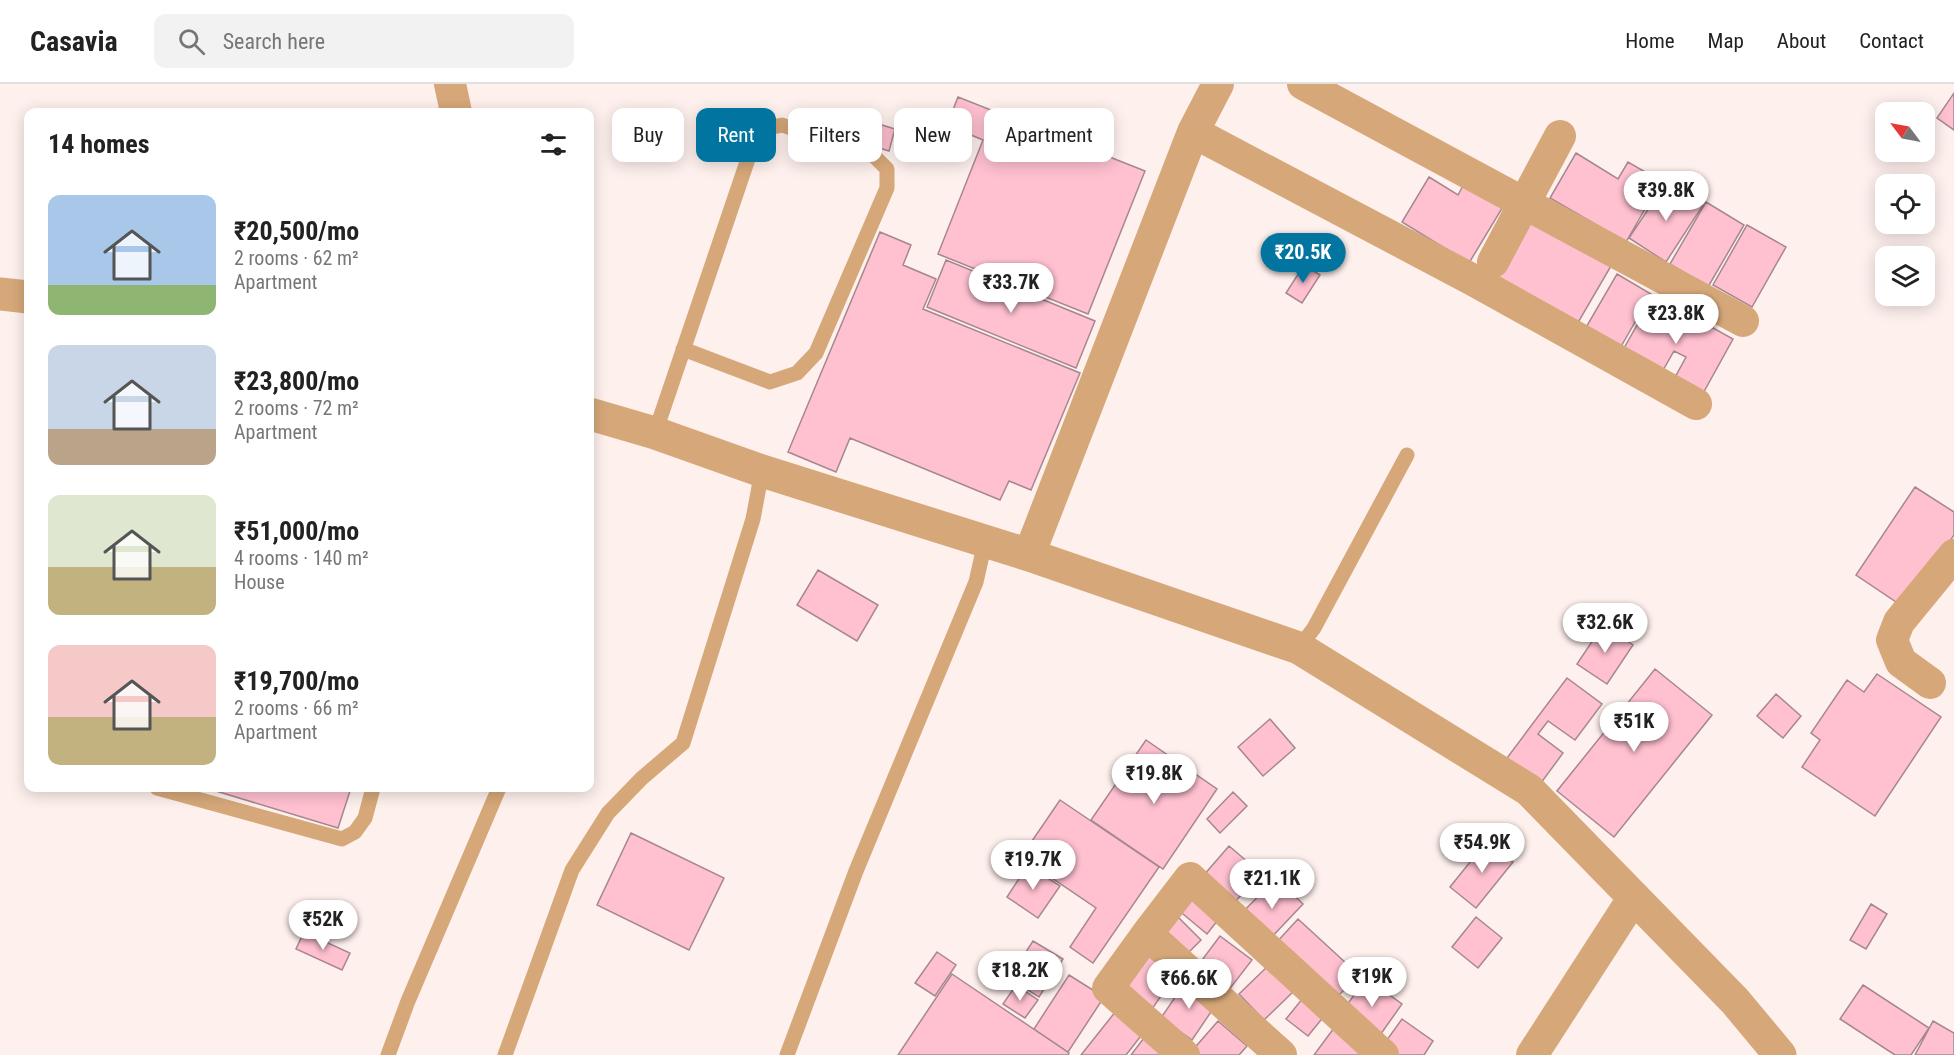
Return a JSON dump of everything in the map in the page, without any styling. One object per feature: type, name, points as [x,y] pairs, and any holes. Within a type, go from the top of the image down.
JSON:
[{"type":"street","points":[[450,84],[455,108]]},
{"type":"street","points":[[1029,555],[1193,132],[1218,84]]},
{"type":"street","points":[[1303,84],[1743,321]]},
{"type":"street","points":[[1193,132],[1474,281],[1696,404]]},
{"type":"street","points":[[1493,262],[1560,136]]},
{"type":"street","points":[[0,294],[24,297]]},
{"type":"street","points":[[594,415],[1029,555],[1299,648],[1529,790],[1735,1001],[1780,1055]]},
{"type":"street","points":[[1930,684],[1901,662],[1892,640],[1899,622],[1954,555]]},
{"type":"street","points":[[1184,1055],[1108,988],[1190,878],[1383,1055]]},
{"type":"street","points":[[1532,1055],[1634,897]]},
{"type":"street","points":[[1147,934],[1281,1055]]},
{"type":"lane","points":[[655,433],[683,349],[750,153],[764,129],[782,125],[874,156],[888,169],[887,188],[816,353],[797,373],[771,382],[683,349]]},
{"type":"lane","points":[[1299,648],[1314,628],[1407,455]]},
{"type":"lane","points":[[505,1055],[572,870],[608,813],[642,778],[683,743],[753,519],[762,471]]},
{"type":"lane","points":[[787,1055],[856,871],[976,582],[985,542]]},
{"type":"lane","points":[[172,792],[342,839],[355,832],[365,818],[372,792]]},
{"type":"lane","points":[[388,1055],[408,1001],[497,792]]},
{"type":"building","points":[[1954,93],[1954,130],[1937,118]]},
{"type":"building","points":[[958,97],[986,108],[984,162],[1114,162],[1114,159],[1145,171],[1088,314],[938,254],[983,140],[972,135],[972,108],[954,108]]},
{"type":"building","points":[[882,125],[894,129],[889,151],[882,149]]},
{"type":"building","points":[[1576,153],[1618,179],[1628,162],[1661,181],[1626,242],[1550,198]]},
{"type":"building","points":[[1429,177],[1458,195],[1465,182],[1504,205],[1469,263],[1402,222]]},
{"type":"building","points":[[1667,181],[1703,205],[1666,262],[1629,238]]},
{"type":"building","points":[[1706,202],[1744,225],[1708,287],[1670,264]]},
{"type":"building","points":[[1530,218],[1611,266],[1576,326],[1495,278]]},
{"type":"building","points":[[1747,225],[1786,247],[1752,307],[1713,285]]},
{"type":"building","points":[[880,232],[911,245],[903,265],[936,279],[923,309],[1080,373],[1031,490],[1009,481],[1000,500],[850,438],[836,472],[788,452]]},
{"type":"building","points":[[946,260],[1095,321],[1076,368],[927,307]]},
{"type":"building","points":[[1304,265],[1320,275],[1302,303],[1286,293]]},
{"type":"building","points":[[1617,274],[1651,294],[1615,357],[1581,336]]},
{"type":"building","points":[[1654,295],[1733,339],[1701,397],[1673,381],[1686,357],[1674,351],[1658,379],[1619,357]]},
{"type":"building","points":[[1915,487],[1954,512],[1954,535],[1905,608],[1856,575]]},
{"type":"building","points":[[818,570],[878,605],[857,641],[797,605]]},
{"type":"building","points":[[1603,625],[1633,645],[1607,684],[1577,664]]},
{"type":"building","points":[[1655,669],[1712,715],[1614,837],[1557,791]]},
{"type":"building","points":[[1877,674],[1941,717],[1875,816],[1802,767],[1820,740],[1811,733],[1847,680],[1864,692]]},
{"type":"building","points":[[1567,678],[1602,704],[1575,740],[1548,721],[1538,734],[1563,753],[1538,787],[1504,762]]},
{"type":"building","points":[[1776,694],[1801,716],[1783,738],[1757,716]]},
{"type":"building","points":[[1270,719],[1295,748],[1263,776],[1238,747]]},
{"type":"building","points":[[1146,740],[1217,789],[1163,869],[1091,820]]},
{"type":"building","points":[[219,792],[350,792],[338,828]]},
{"type":"building","points":[[1233,792],[1247,806],[1220,833],[1207,819]]},
{"type":"building","points":[[1060,800],[1159,867],[1093,963],[1070,947],[1096,908],[1021,857]]},
{"type":"building","points":[[631,833],[724,878],[689,950],[597,905]]},
{"type":"building","points":[[1487,841],[1513,862],[1476,908],[1450,887]]},
{"type":"building","points":[[1229,846],[1261,873],[1234,903],[1203,876]]},
{"type":"building","points":[[1028,865],[1060,886],[1038,918],[1007,897]]},
{"type":"building","points":[[1276,878],[1303,904],[1268,941],[1240,915]]},
{"type":"building","points":[[1191,891],[1221,916],[1207,934],[1177,909]]},
{"type":"building","points":[[1871,904],[1887,914],[1866,949],[1850,940]]},
{"type":"building","points":[[1176,915],[1201,940],[1185,956],[1160,931]]},
{"type":"building","points":[[1476,917],[1502,938],[1478,968],[1452,947]]},
{"type":"building","points":[[1298,919],[1359,975],[1334,1000],[1275,944]]},
{"type":"building","points":[[304,932],[350,953],[342,970],[296,949]]},
{"type":"building","points":[[1220,936],[1252,960],[1228,991],[1196,968]]},
{"type":"building","points":[[1033,941],[1063,959],[1039,997],[1009,978]]},
{"type":"building","points":[[1145,947],[1179,970],[1152,1009],[1119,985]]},
{"type":"building","points":[[937,952],[956,965],[935,996],[915,983]]},
{"type":"building","points":[[1270,964],[1295,990],[1264,1020],[1239,994]]},
{"type":"building","points":[[952,974],[1069,1053],[1068,1055],[898,1055]]},
{"type":"building","points":[[1069,975],[1104,997],[1068,1052],[1034,1029]]},
{"type":"building","points":[[1366,978],[1402,1004],[1378,1038],[1342,1012]]},
{"type":"building","points":[[1186,981],[1217,1003],[1192,1040],[1161,1018]]},
{"type":"building","points":[[1016,985],[1038,1000],[1025,1018],[1003,1004]]},
{"type":"building","points":[[1863,985],[1929,1028],[1911,1055],[1895,1055],[1840,1019]]},
{"type":"building","points":[[1303,998],[1325,1015],[1308,1036],[1286,1019]]},
{"type":"building","points":[[1116,1011],[1144,1032],[1126,1055],[1081,1055]]},
{"type":"building","points":[[1402,1019],[1433,1041],[1424,1055],[1399,1055],[1384,1044]]},
{"type":"building","points":[[1218,1021],[1247,1046],[1239,1055],[1195,1055],[1191,1052]]},
{"type":"building","points":[[1933,1021],[1954,1033],[1954,1055],[1915,1055]]},
{"type":"building","points":[[1337,1024],[1364,1055],[1314,1055]]},
{"type":"building","points":[[1147,1034],[1175,1055],[1131,1055]]}]
